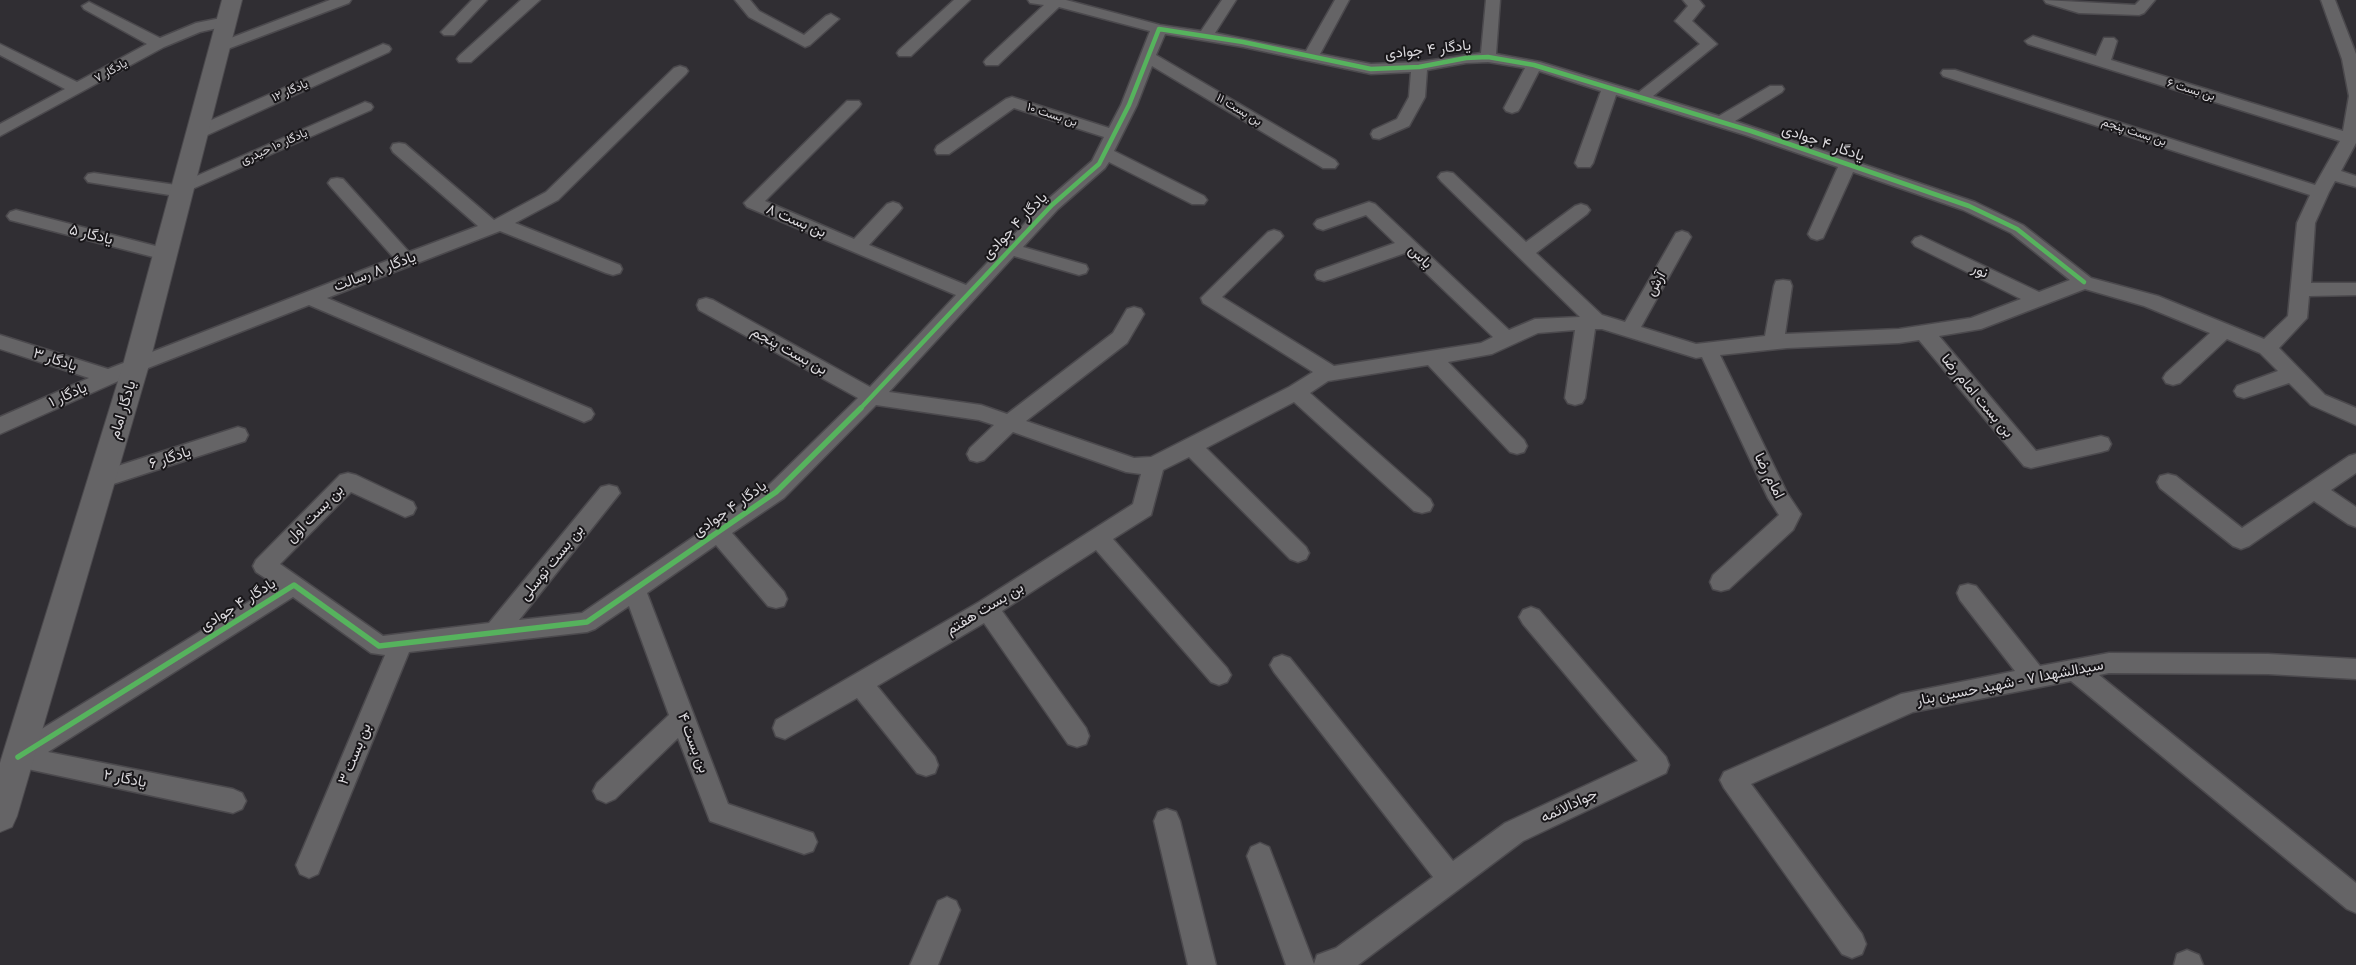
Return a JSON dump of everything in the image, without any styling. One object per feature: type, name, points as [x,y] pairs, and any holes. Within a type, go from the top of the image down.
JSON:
[{"type":"main road","name":"یادگار امام","points":[[0,816],[136,365],[226,23]]},
{"type":"street","name":"یادگار ۷","points":[[0,131],[159,44],[196,28],[344,0]]},
{"type":"street","points":[[449,32],[480,0]]},
{"type":"street","points":[[465,59],[531,0]]},
{"type":"street","points":[[742,0],[754,14],[805,42],[831,19]]},
{"type":"street","points":[[905,53],[963,0]]},
{"type":"street","points":[[1205,36],[1228,0]]},
{"type":"street","points":[[1311,56],[1342,0]]},
{"type":"street","points":[[1488,57],[1493,0]]},
{"type":"street","points":[[1642,97],[1709,44],[1683,21],[1697,6],[1690,0]]},
{"type":"street","points":[[2051,0],[2079,8],[2139,10],[2148,0]]},
{"type":"street","points":[[2267,348],[2297,318],[2306,223],[2320,192],[2350,139],[2356,96],[2353,60],[2328,0]]},
{"type":"street","points":[[992,62],[1044,1],[1159,29]]},
{"type":"street","points":[[89,6],[159,44]]},
{"type":"street","name":"یادگار ۴ جوادی","points":[[18,757],[294,585],[380,646],[588,622],[776,492],[872,397],[1052,205],[1099,164],[1114,135],[1159,29],[1371,68],[1419,66],[1466,58],[1488,57],[1534,65],[1721,122],[1968,206],[2017,229],[2084,282]]},
{"type":"street","points":[[2102,62],[2109,40]]},
{"type":"street","name":"بن بست ۶","points":[[2032,41],[2350,139]]},
{"type":"street","points":[[0,49],[77,90]]},
{"type":"street","name":"یادگار ۱۲","points":[[197,133],[383,49]]},
{"type":"street","name":"بن بست ۱۱","points":[[1148,57],[1329,164]]},
{"type":"street","points":[[1512,108],[1534,65]]},
{"type":"street","points":[[1379,134],[1403,122],[1417,97],[1419,66]]},
{"type":"street","name":"یادگار ۸ رسالت","points":[[136,365],[495,226],[552,196],[680,71]]},
{"type":"street","name":"بن بست پنجم","points":[[1949,73],[2320,192]]},
{"type":"street","points":[[1584,162],[1610,89]]},
{"type":"street","points":[[1721,122],[1776,89]]},
{"type":"street","name":"بن بست ۱۰","points":[[944,150],[1012,102],[1114,135]]},
{"type":"street","name":"بن بست ۸","points":[[853,104],[753,204],[968,293]]},
{"type":"street","name":"یادگار ۱۰ حیدری","points":[[182,189],[365,107]]},
{"type":"street","points":[[399,148],[495,226],[614,269]]},
{"type":"street","points":[[1104,153],[1198,200]]},
{"type":"street","points":[[1817,234],[1848,164]]},
{"type":"street","points":[[2330,174],[2356,182]]},
{"type":"street","points":[[1447,177],[1525,252],[1592,322]]},
{"type":"street","points":[[94,178],[182,189]]},
{"type":"street","points":[[337,183],[406,260]]},
{"type":"street","points":[[857,247],[893,208]]},
{"type":"street","name":"یاس","points":[[1323,224],[1369,208],[1506,339]]},
{"type":"street","points":[[1525,252],[1580,210]]},
{"type":"street","name":"یادگار ۵","points":[[16,216],[166,254]]},
{"type":"street","points":[[1274,236],[1210,298],[1330,374]]},
{"type":"street","name":"آرش","points":[[1630,330],[1682,237]]},
{"type":"street","name":"نور","points":[[1921,242],[2040,300]]},
{"type":"street","points":[[1324,275],[1408,245]]},
{"type":"street","points":[[1010,249],[1079,269]]},
{"type":"street","points":[[872,397],[981,413],[1133,466],[1154,465],[1296,392],[1323,374],[1485,349],[1535,326],[1592,322],[1630,330],[1696,351],[1774,343],[1899,336],[1974,324],[2084,282],[2151,302],[2267,348],[2318,400],[2356,417]]},
{"type":"street","points":[[1774,343],[1783,286]]},
{"type":"street","points":[[2301,290],[2356,289]]},
{"type":"street","points":[[310,298],[584,414]]},
{"type":"street","name":"بن بست پنجم","points":[[706,305],[872,397]]},
{"type":"street","points":[[977,454],[1009,423],[1120,338],[1134,314]]},
{"type":"street","points":[[1575,398],[1592,322]]},
{"type":"street","points":[[2173,378],[2224,331]]},
{"type":"street","name":"بن بست امام رضا","points":[[1924,332],[2031,460],[2101,444]]},
{"type":"street","name":"یادگار ۳","points":[[0,342],[109,377]]},
{"type":"street","name":"امام رضا","points":[[1708,350],[1779,498],[1790,514],[1785,524],[1721,582]]},
{"type":"street","points":[[1432,357],[1517,446]]},
{"type":"street","name":"یادگار ۱","points":[[0,426],[136,365]]},
{"type":"street","points":[[2244,391],[2292,374]]},
{"type":"street","points":[[1296,392],[1422,505]]},
{"type":"street","name":"یادگار ۶","points":[[102,480],[238,435]]},
{"type":"street","points":[[1191,446],[1298,553]]},
{"type":"street","points":[[2168,482],[2241,540],[2356,462]]},
{"type":"street","name":"بن بست هفتم","points":[[785,728],[986,609],[1143,509],[1154,465]]},
{"type":"street","name":"بن بست اول","points":[[294,585],[264,566],[348,482],[405,508]]},
{"type":"street","points":[[2314,490],[2356,518]]},
{"type":"street","name":"بن بست توسلی","points":[[495,633],[608,493]]},
{"type":"street","points":[[718,532],[776,599]]},
{"type":"street","points":[[1099,538],[1219,675]]},
{"type":"street","name":"بن بست ۴","points":[[634,590],[719,812],[804,842]]},
{"type":"street","points":[[1968,593],[2034,678]]},
{"type":"street","points":[[986,609],[1077,736]]},
{"type":"street","name":"جوادالائمه","points":[[1328,965],[1345,958],[1514,832],[1657,765],[1531,618]]},
{"type":"street","name":"بن بست ۳","points":[[310,865],[401,644]]},
{"type":"street","name":"سیدالشهدا ۷ - شهید حسین بنار","points":[[1852,944],[1733,780],[1910,702],[2108,663],[2268,664],[2356,669]]},
{"type":"street","points":[[1282,665],[1451,879]]},
{"type":"street","points":[[2075,670],[2356,900]]},
{"type":"street","points":[[860,684],[926,766]]},
{"type":"street","points":[[606,791],[683,718]]},
{"type":"street","name":"یادگار ۲","points":[[18,757],[233,801]]},
{"type":"street","points":[[1167,821],[1202,965]]},
{"type":"street","points":[[1260,856],[1300,965]]},
{"type":"street","points":[[924,965],[947,910]]},
{"type":"cycle path","points":[[18,757],[294,585],[379,646],[587,622],[776,492],[872,397],[1052,205],[1099,164],[1129,105],[1159,29],[1243,42],[1371,69],[1419,67],[1466,58],[1488,57],[1534,65],[1751,131],[1969,206],[2017,229],[2084,282]]}]
